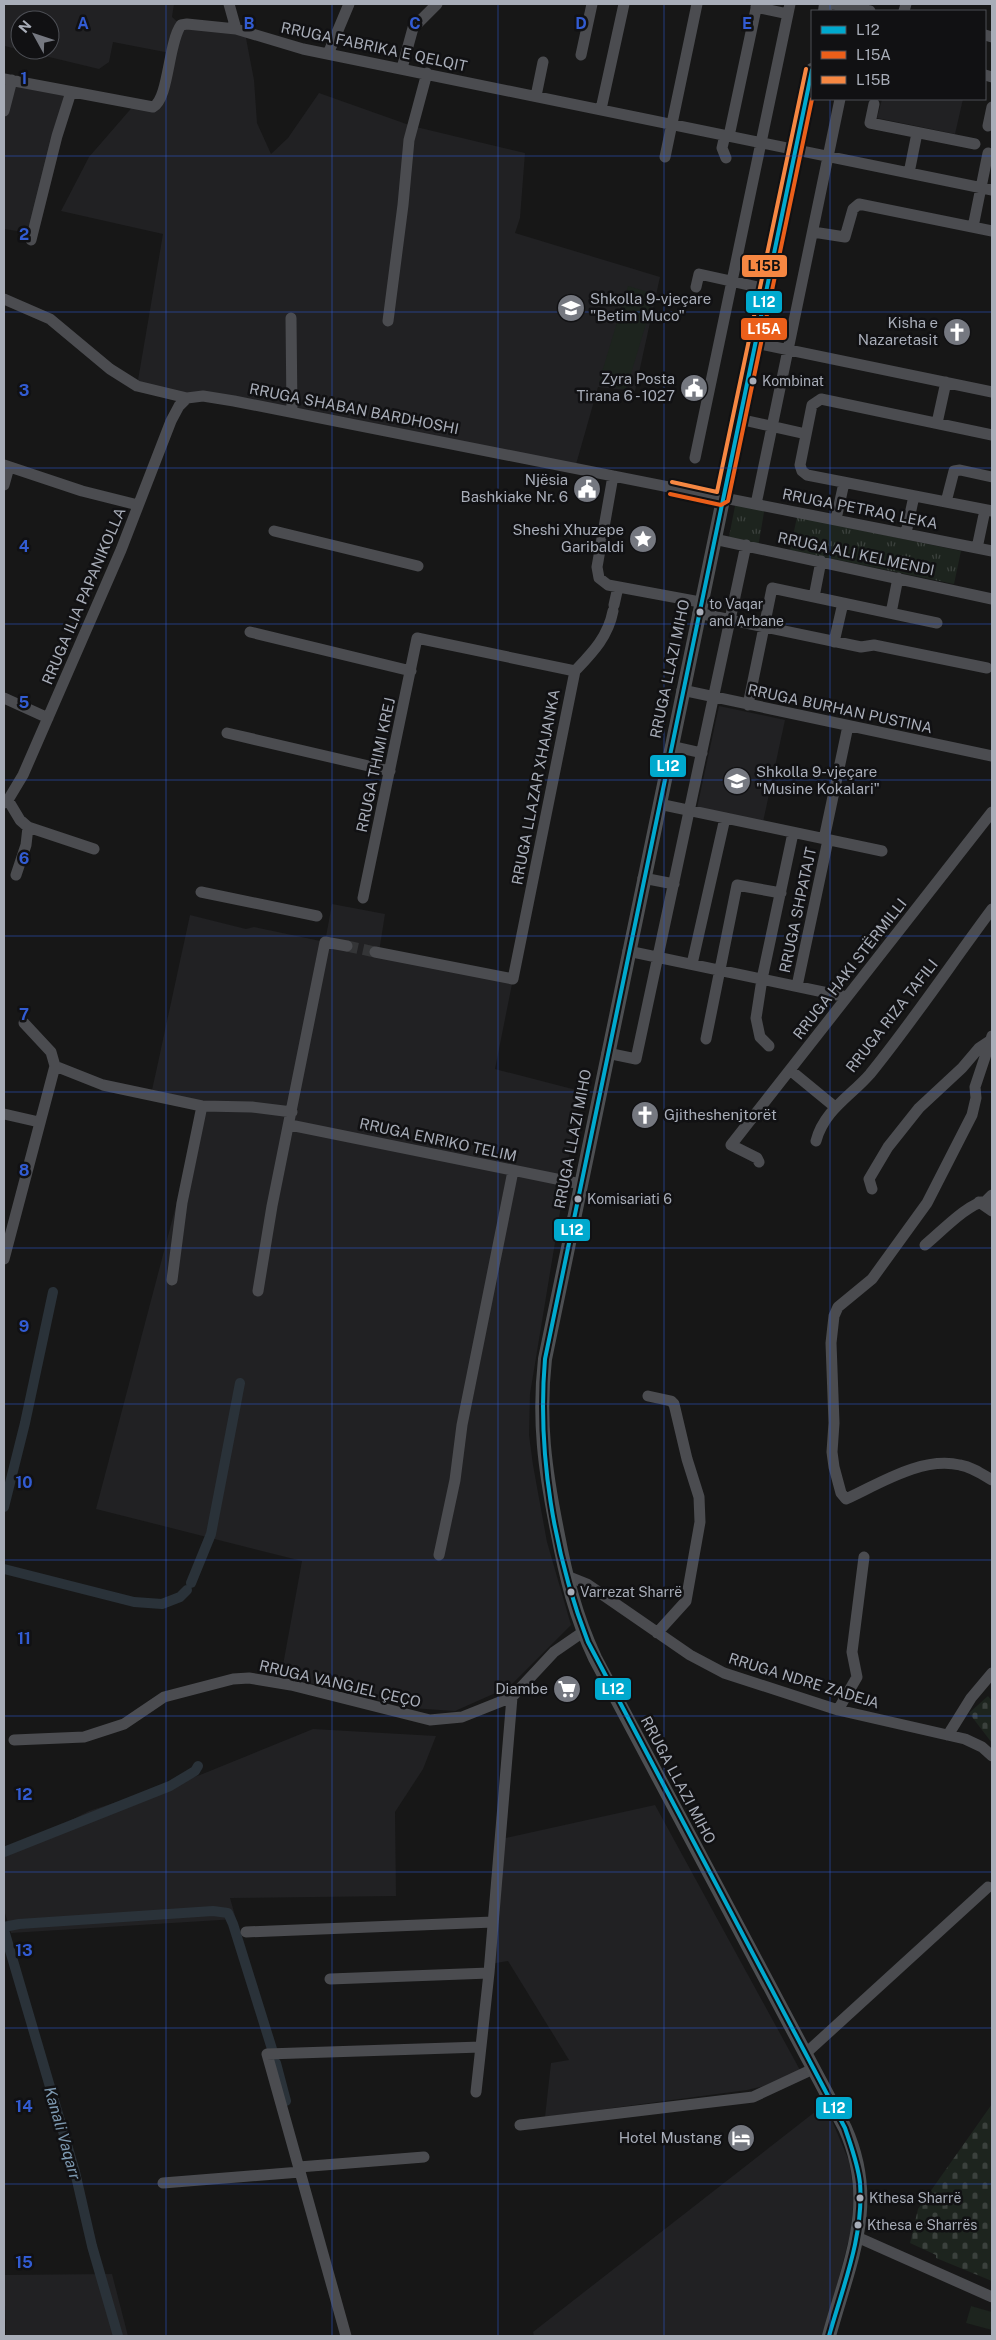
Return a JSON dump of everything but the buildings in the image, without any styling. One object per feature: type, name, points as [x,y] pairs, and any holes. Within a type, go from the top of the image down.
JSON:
[{"type":"main road","name":"RRUGA LLAZI MIHO","points":[[811,75],[607,1053],[545,1359],[541,1403],[545,1471],[567,1576],[577,1617],[583,1632],[595,1658],[845,2128],[856,2157],[862,2198],[857,2237],[829,2336]]},
{"type":"street","points":[[229,4],[236,29]]},
{"type":"street","points":[[328,54],[349,4]]},
{"type":"street","points":[[402,68],[413,28],[437,4]]},
{"type":"street","points":[[581,55],[592,4]]},
{"type":"street","points":[[602,109],[624,4]]},
{"type":"street","points":[[665,157],[697,4]]},
{"type":"street","points":[[834,4],[862,9]]},
{"type":"street","points":[[695,458],[789,9],[756,6],[727,135],[722,148],[726,158]]},
{"type":"street","name":"RRUGA FABRIKA E QELQIT","points":[[8,80],[153,106],[161,99],[172,46],[181,26],[187,24],[236,29],[276,42],[328,54],[986,189]]},
{"type":"street","points":[[536,96],[543,62]]},
{"type":"street","points":[[388,321],[403,205],[408,140],[427,73]]},
{"type":"street","points":[[4,111],[8,80]]},
{"type":"street","points":[[31,240],[57,136],[71,92]]},
{"type":"street","points":[[756,504],[840,100]]},
{"type":"street","points":[[874,104],[870,123],[975,144]]},
{"type":"street","points":[[988,126],[992,107]]},
{"type":"street","points":[[909,173],[917,133]]},
{"type":"street","points":[[973,227],[986,189],[988,153]]},
{"type":"street","points":[[813,232],[846,238],[854,209],[859,204],[992,230]]},
{"type":"street","points":[[696,287],[699,274],[766,289]]},
{"type":"street","name":"RRUGA SHABAN BARDHOSHI","points":[[4,300],[50,319],[110,369],[137,386],[187,398],[203,396],[292,412],[722,499]]},
{"type":"street","points":[[291,318],[292,412]]},
{"type":"street","points":[[755,343],[992,392]]},
{"type":"street","points":[[937,423],[946,382]]},
{"type":"street","name":"RRUGA ILIA PAPANIKOLLA","points":[[6,801],[22,776],[121,550],[171,421],[179,406],[187,398]]},
{"type":"street","points":[[977,548],[988,510],[807,475],[802,470],[800,464],[812,405],[821,399],[992,434]]},
{"type":"street","points":[[740,418],[806,434]]},
{"type":"street","points":[[4,485],[6,466],[82,491],[138,505]]},
{"type":"street","points":[[946,502],[954,471],[960,470],[992,477]]},
{"type":"street","points":[[613,476],[597,573],[602,582],[764,627],[861,647],[874,645],[987,668]]},
{"type":"street","points":[[836,519],[844,483]]},
{"type":"street","points":[[906,533],[914,496]]},
{"type":"street","name":"RRUGA PETRAQ LEKA","points":[[722,499],[836,519],[992,551]]},
{"type":"street","points":[[274,531],[418,566]]},
{"type":"street","name":"RRUGA ALI KELMENDI","points":[[714,539],[992,599]]},
{"type":"street","points":[[607,1053],[636,1059],[746,545]]},
{"type":"street","points":[[814,597],[821,561]]},
{"type":"street","points":[[891,613],[898,578]]},
{"type":"street","name":"RRUGA LLAZAR XHAJANKA","points":[[375,952],[513,979],[575,671],[598,646],[610,627],[618,587]]},
{"type":"street","points":[[748,705],[772,588],[937,623]]},
{"type":"street","points":[[834,642],[843,603]]},
{"type":"street","points":[[250,632],[411,671]]},
{"type":"street","name":"RRUGA THIMI KREJ","points":[[363,898],[417,638],[575,671]]},
{"type":"street","name":"RRUGA BURHAN PUSTINA","points":[[682,690],[992,756]]},
{"type":"street","points":[[4,698],[48,718]]},
{"type":"street","name":"RRUGA SHPATAJT","points":[[797,986],[848,726]]},
{"type":"street","points":[[227,734],[390,771]]},
{"type":"street","points":[[671,746],[702,753]]},
{"type":"street","points":[[6,801],[20,820],[28,827],[94,848]]},
{"type":"street","points":[[659,804],[882,851]]},
{"type":"street","name":"RRUGA HAKI STËRMILLI","points":[[759,1162],[757,1158],[731,1145],[992,812]]},
{"type":"street","points":[[692,964],[725,818]]},
{"type":"street","points":[[16,875],[26,845],[28,827]]},
{"type":"street","points":[[769,1046],[760,1037],[756,1025],[762,979],[794,833]]},
{"type":"street","points":[[644,878],[674,884]]},
{"type":"street","points":[[706,1039],[737,885],[780,893]]},
{"type":"street","points":[[201,892],[316,916]]},
{"type":"street","name":"RRUGA RIZA TAFILI","points":[[816,1141],[822,1126],[835,1106],[869,1075],[992,909]]},
{"type":"street","points":[[258,1291],[272,1206],[290,1125],[325,942],[347,946]]},
{"type":"street","points":[[628,950],[847,997]]},
{"type":"street","points":[[4,1258],[5,1245],[55,1066],[51,1052],[24,1023]]},
{"type":"street","points":[[872,1190],[869,1179],[888,1146],[909,1119],[962,1068],[979,1048],[992,1038]]},
{"type":"street","points":[[992,1038],[975,1087],[976,1104],[958,1148],[928,1203],[872,1280],[838,1308],[834,1316],[831,1343],[834,1424],[832,1452],[836,1476],[846,1499],[898,1475],[936,1463],[960,1464],[992,1480]]},
{"type":"street","points":[[55,1066],[103,1085],[202,1106],[252,1107],[292,1112]]},
{"type":"street","points":[[790,1070],[835,1106]]},
{"type":"street","points":[[172,1280],[182,1203],[202,1106]]},
{"type":"street","points":[[4,1114],[39,1122]]},
{"type":"street","name":"RRUGA ENRIKO TELIM","points":[[290,1125],[581,1184]]},
{"type":"street","points":[[439,1555],[455,1480],[462,1425],[513,1171]]},
{"type":"street","points":[[925,1245],[979,1202],[986,1201],[992,1195]]},
{"type":"street","points":[[979,1202],[992,1211]]},
{"type":"street","points":[[648,1396],[671,1401],[674,1404],[687,1459],[699,1497],[700,1516],[686,1601],[657,1633]]},
{"type":"street","points":[[838,1710],[857,1677],[852,1652],[864,1557]]},
{"type":"street","name":"RRUGA NDRE ZADEJA","points":[[567,1576],[587,1584],[700,1661],[724,1673],[838,1710],[975,1743],[992,1756]]},
{"type":"street","name":"RRUGA VANGJEL ÇEÇO","points":[[14,1740],[70,1740],[84,1737],[124,1724],[164,1697],[234,1679],[249,1678],[291,1685],[430,1720],[462,1717],[512,1697],[554,1652],[583,1632]]},
{"type":"street","points":[[948,1735],[971,1698],[992,1673]]},
{"type":"street","points":[[476,2092],[489,1973],[512,1697]]},
{"type":"street","points":[[805,2054],[988,1887]]},
{"type":"street","points":[[246,1932],[493,1922]]},
{"type":"street","points":[[330,1979],[489,1973]]},
{"type":"street","points":[[346,2336],[267,2054],[481,2047]]},
{"type":"street","points":[[520,2125],[752,2097],[813,2069]]},
{"type":"street","points":[[163,2183],[424,2157]]},
{"type":"street","points":[[857,2237],[992,2297]]},
{"type":"shaded area","points":[[5,4],[174,4],[172,17],[181,25],[245,33],[254,80],[257,123],[271,154],[288,138],[319,93],[412,126],[525,153],[520,218],[515,233],[660,277],[635,391],[598,387],[575,468],[137,386],[163,234],[61,211],[89,157],[135,104],[153,107],[170,53],[113,42],[109,62],[99,69],[60,60],[60,10],[10,10],[10,47],[5,46]]},
{"type":"shaded area","points":[[12,80],[71,92],[37,215],[24,232],[4,229],[4,115]]},
{"type":"shaded area","points":[[882,100],[963,100],[955,134],[877,118]]},
{"type":"shaded area","name":"Shkolla 9-vjeçare \"Musine Kokalari\"","points":[[719,706],[785,720],[763,822],[697,808]]},
{"type":"shaded area","points":[[332,904],[385,914],[379,952],[513,979],[495,1069],[580,1091],[530,1394],[529,1435],[547,1542],[571,1625],[509,1687],[455,1711],[411,1708],[281,1676],[302,1561],[96,1509],[202,1107],[151,1095],[190,915],[246,929],[254,927],[325,942]]},
{"type":"shaded area","points":[[313,1729],[436,1736],[423,1769],[395,1812],[396,1896],[230,1898],[236,1919],[11,1933],[4,1910],[4,1855],[89,1811],[200,1775]]},
{"type":"shaded area","points":[[655,1805],[800,2070],[764,2086],[747,2090],[545,2117],[551,2063],[569,2060],[508,1961],[490,1964],[501,1839]]},
{"type":"shaded area","points":[[825,2104],[849,2161],[854,2196],[851,2231],[824,2336],[534,2336],[533,2332]]},
{"type":"shaded area","points":[[112,2274],[128,2336],[6,2336],[4,2275]]},
{"type":"green space","points":[[628,286],[655,294],[626,390],[599,382]]},
{"type":"green space","points":[[736,501],[765,506],[758,548],[728,542]]},
{"type":"green space","points":[[797,517],[961,551],[954,584],[790,550]]},
{"type":"green space","points":[[988,1696],[992,1701],[992,1743],[969,1713]]},
{"type":"green space","points":[[992,2104],[992,2281],[936,2258],[936,2255],[910,2243],[918,2209]]},
{"type":"green space","points":[[971,2306],[992,2312],[992,2330],[966,2323]]},
{"type":"waterway","points":[[4,1507],[25,1423],[53,1292]]},
{"type":"waterway","points":[[191,1583],[211,1534],[240,1383]]},
{"type":"waterway","points":[[4,1569],[134,1602],[162,1604],[180,1597],[187,1590]]},
{"type":"waterway","points":[[4,1852],[170,1786],[195,1771],[198,1766]]},
{"type":"waterway","name":"Kanali Vaqarr","points":[[4,1927],[19,1924],[213,1911],[228,1913],[272,2049]]},
{"type":"waterway","name":"Kanali Vaqarr","points":[[4,1930],[75,2172],[92,2246],[118,2336]]},
{"type":"waterway","points":[[276,2063],[286,2101]]},
{"type":"tunnel","points":[[347,946],[375,952]]},
{"type":"transit line","name":"L15B","points":[[672,482],[717,492],[806,69]]},
{"type":"transit line","name":"L12","points":[[811,75],[545,1359],[543,1395],[546,1467],[557,1539],[576,1608],[588,1642],[845,2128],[854,2155],[860,2183],[859,2222],[856,2242],[829,2336]]},
{"type":"transit line","name":"L15A","points":[[670,494],[721,505],[728,501],[812,100]]},
{"type":"place","name":"Shkolla 9-vjeçare \"Betim Muco\"","points":[[571,308]]},
{"type":"place","name":"Kisha e Nazaretasit","points":[[957,332]]},
{"type":"place","name":"Kombinat","points":[[753,381]]},
{"type":"place","name":"Zyra Posta Tirana 6 - 1027","points":[[694,388]]},
{"type":"place","name":"Njësia Bashkiake Nr. 6","points":[[587,489]]},
{"type":"place","name":"Sheshi Xhuzepe Garibaldi","points":[[643,539]]},
{"type":"place","name":"to Vaqar and Arbane","points":[[700,612]]},
{"type":"place","name":"Shkolla 9-vjeçare \"Musine Kokalari\"","points":[[737,781]]},
{"type":"place","name":"Gjitheshenjtorët","points":[[645,1115]]},
{"type":"place","name":"Komisariati 6","points":[[578,1199]]},
{"type":"place","name":"Varrezat Sharrë","points":[[571,1592]]},
{"type":"place","name":"Diambe","points":[[567,1689]]},
{"type":"place","name":"Hotel Mustang","points":[[741,2138]]},
{"type":"place","name":"Kthesa Sharrë","points":[[860,2198]]},
{"type":"place","name":"Kthesa e Sharrës","points":[[858,2225]]}]
